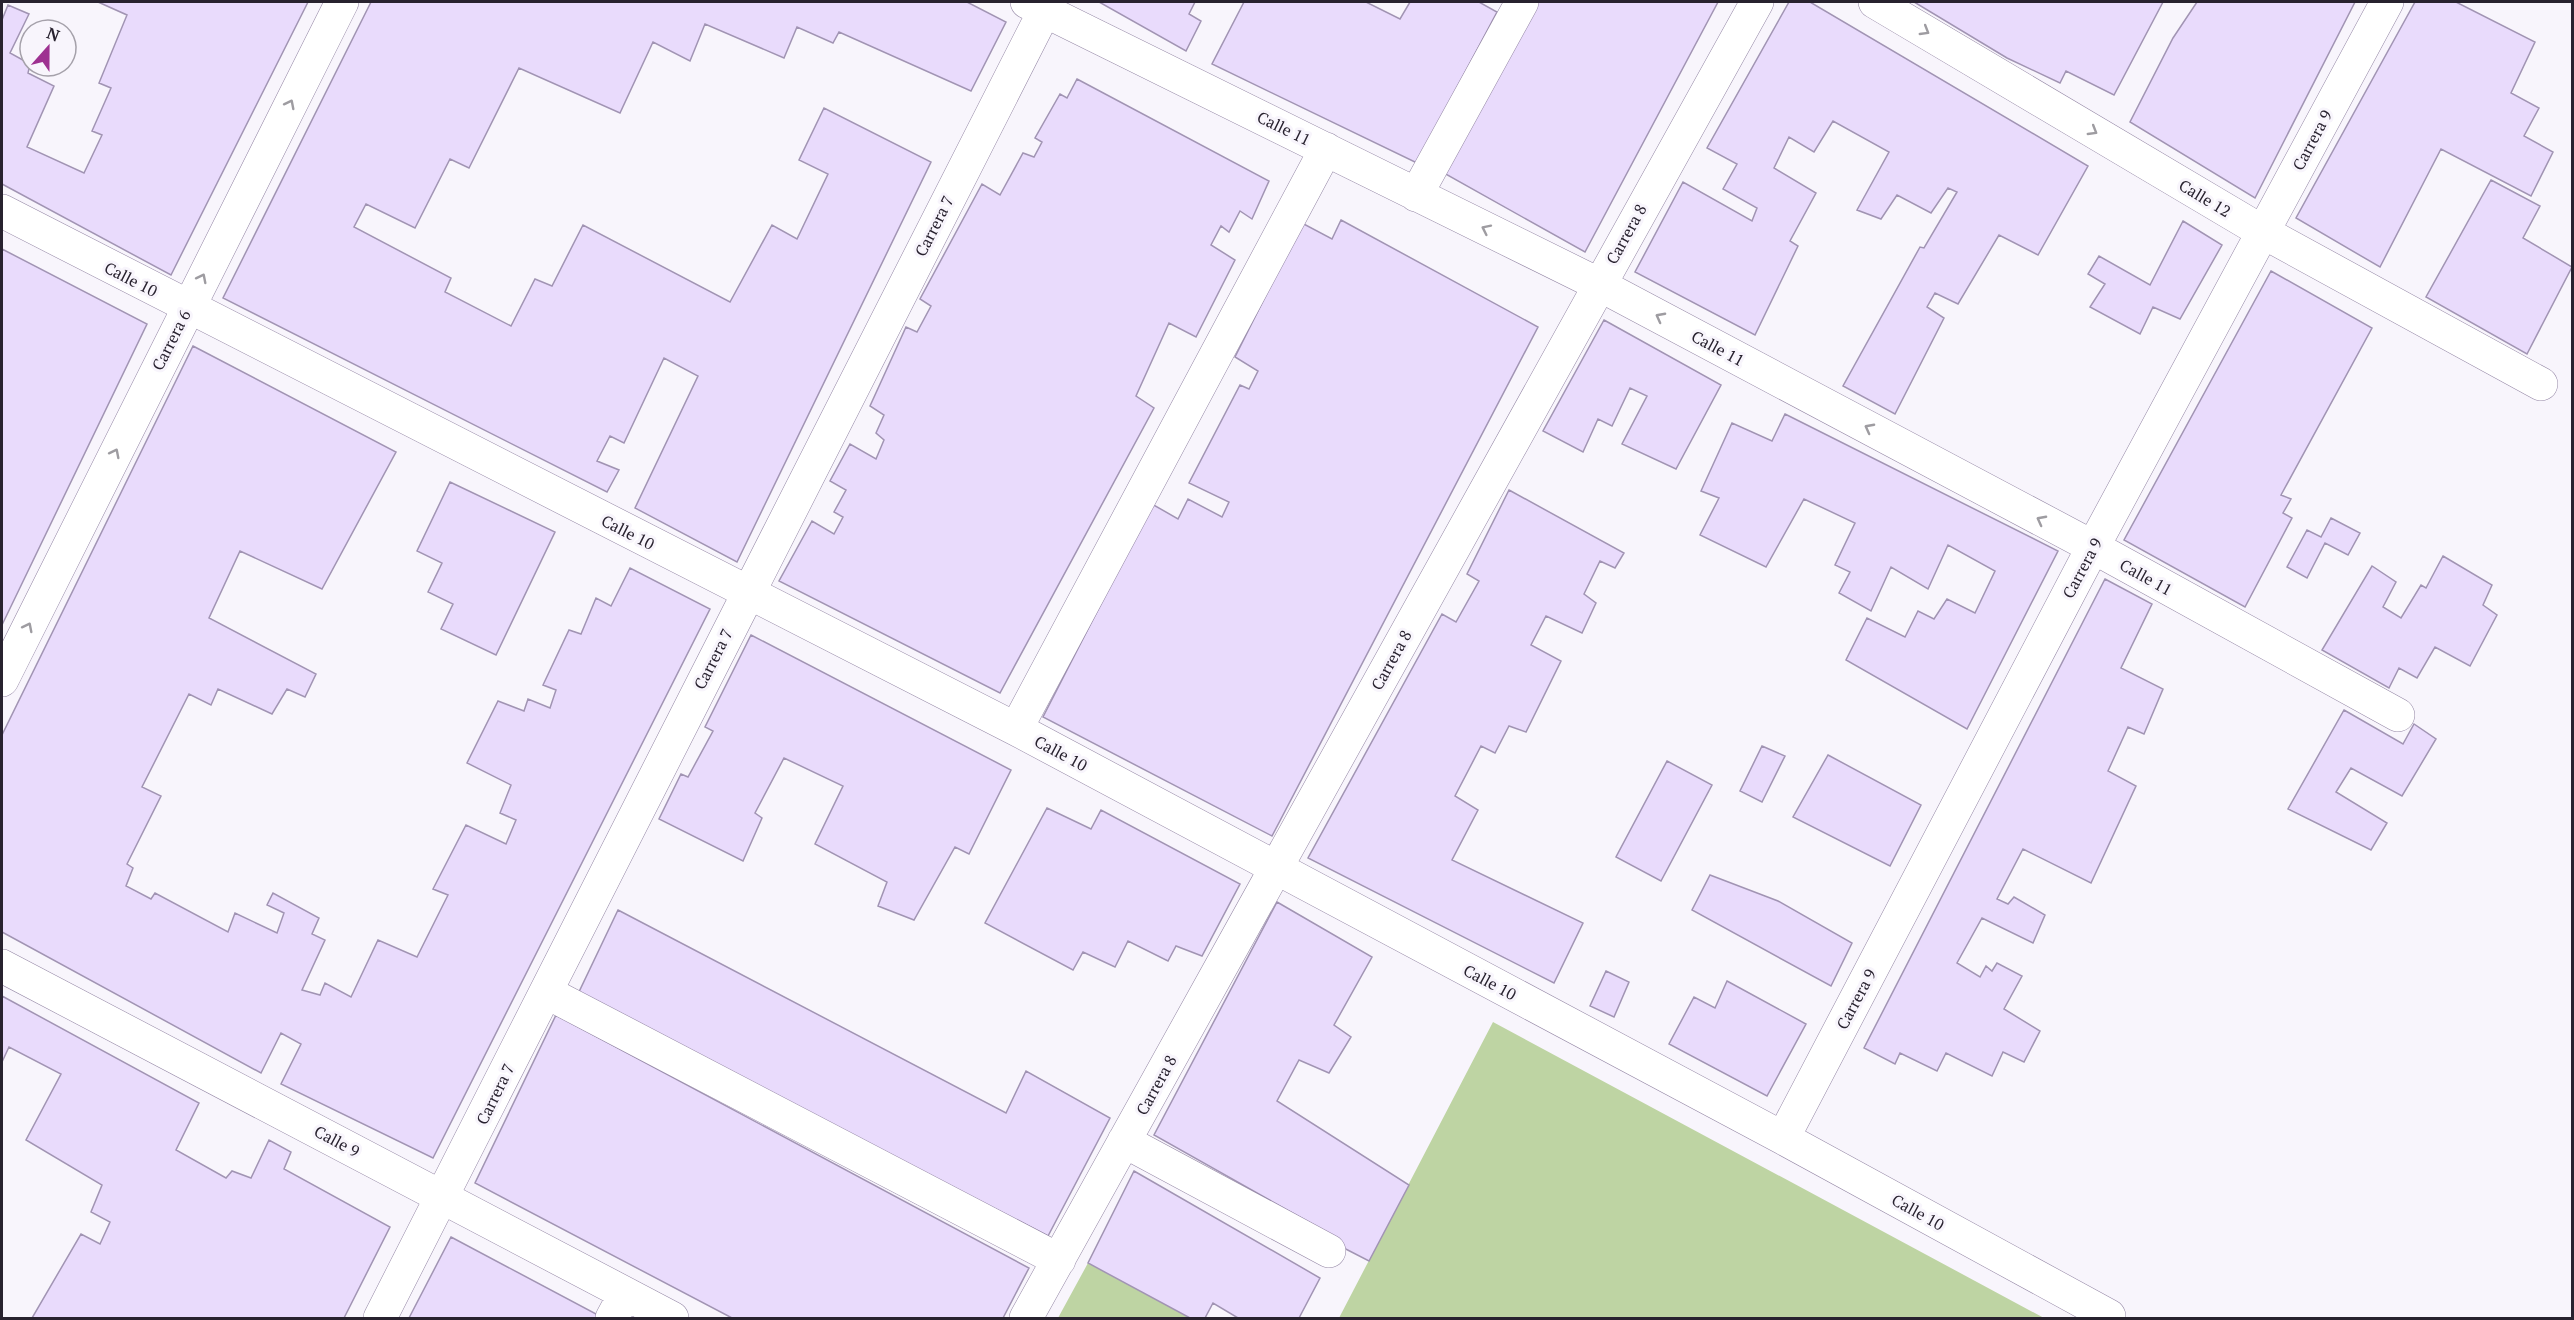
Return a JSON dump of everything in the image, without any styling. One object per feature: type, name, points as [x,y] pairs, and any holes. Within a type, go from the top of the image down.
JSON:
[{"type":"street","name":"Carrera 6","points":[[2,680],[342,2]]},
{"type":"street","points":[[1416,195],[1522,2]]},
{"type":"street","name":"Carrera 8","points":[[1026,1318],[1277,868],[1598,284],[1757,2]]},
{"type":"street","name":"Calle 12","points":[[1875,2],[2263,232],[2541,384]]},
{"type":"street","name":"Carrera 9","points":[[1783,1138],[2093,548],[2386,2]]},
{"type":"street","name":"Calle 11","points":[[1040,5],[1598,284],[2093,548],[2398,715]]},
{"type":"street","name":"Carrera 7","points":[[380,1318],[444,1197],[1040,5]]},
{"type":"street","points":[[1016,729],[1326,149]]},
{"type":"street","name":"Calle 10","points":[[2,212],[1016,729],[1783,1138],[2109,1316]]},
{"type":"street","name":"Calle 9","points":[[2,966],[444,1197],[618,1306],[672,1318]]},
{"type":"street","points":[[546,992],[1059,1260]]},
{"type":"street","points":[[1124,1141],[1329,1251]]},
{"type":"green space","points":[[1493,1022],[2044,1318],[1339,1318]]},
{"type":"green space","points":[[1088,1263],[1190,1318],[1058,1318]]},
{"type":"building","points":[[98,2],[308,2],[171,275],[2,184],[2,20],[8,5],[29,14],[27,18],[18,18],[18,37],[10,53],[18,57],[18,78],[38,78],[54,86],[27,147],[84,173],[102,135],[92,131],[111,88],[99,83],[127,15]]},
{"type":"building","points":[[371,2],[967,2],[1006,22],[971,91],[839,32],[833,43],[797,27],[784,58],[705,24],[690,61],[653,42],[620,113],[519,68],[469,168],[450,159],[415,228],[366,204],[354,227],[451,278],[445,292],[511,326],[535,279],[552,286],[583,225],[730,302],[772,225],[797,239],[828,174],[799,160],[824,108],[931,162],[737,562],[635,508],[698,376],[664,358],[624,443],[610,436],[597,461],[619,470],[607,492],[223,298]]},
{"type":"building","points":[[1099,2],[1195,2],[1189,14],[1201,21],[1186,51]]},
{"type":"building","points":[[1244,2],[1366,2],[1400,19],[1410,2],[1479,2],[1497,12],[1417,163],[1212,64]]},
{"type":"building","points":[[1534,2],[1718,2],[1585,252],[1442,172]]},
{"type":"building","points":[[1789,2],[1810,2],[2088,166],[2038,255],[1999,235],[1958,304],[1935,293],[1927,307],[1944,318],[1895,414],[1843,386],[1920,247],[1924,248],[1957,192],[1948,188],[1931,213],[1897,195],[1881,219],[1857,210],[1889,152],[1833,121],[1814,152],[1789,137],[1774,168],[1816,193],[1790,241],[1798,246],[1755,335],[1635,272],[1683,182],[1752,221],[1757,208],[1723,189],[1737,164],[1707,148]]},
{"type":"building","points":[[1914,2],[2163,2],[2114,95],[2066,71],[2060,83],[2007,58]]},
{"type":"building","points":[[2197,2],[2355,2],[2255,198],[2130,122],[2173,38]]},
{"type":"building","points":[[2415,2],[2456,2],[2535,42],[2511,93],[2539,108],[2524,136],[2553,152],[2531,196],[2441,149],[2380,267],[2296,218]]},
{"type":"building","points":[[1077,79],[1269,181],[1252,219],[1240,211],[1229,232],[1221,226],[1211,245],[1235,260],[1196,337],[1169,323],[1136,396],[1154,408],[1000,693],[779,581],[812,521],[834,534],[843,517],[834,512],[846,490],[830,481],[850,444],[876,459],[884,440],[876,433],[884,415],[870,406],[906,327],[917,332],[931,306],[920,299],[982,184],[1000,195],[1023,153],[1034,157],[1042,142],[1035,138],[1060,94],[1067,98]]},
{"type":"building","points":[[2491,180],[2540,206],[2523,238],[2572,267],[2527,354],[2426,297]]},
{"type":"building","points":[[1341,220],[1538,327],[1272,836],[1043,717],[1152,504],[1178,519],[1188,499],[1222,517],[1229,502],[1189,483],[1240,385],[1249,389],[1258,371],[1235,357],[1302,223],[1332,239]]},
{"type":"building","points":[[2183,221],[2222,245],[2180,319],[2153,307],[2140,334],[2090,307],[2105,284],[2088,274],[2099,256],[2150,285]]},
{"type":"building","points":[[2,249],[147,324],[2,625]]},
{"type":"building","points":[[2271,271],[2372,328],[2281,495],[2291,499],[2283,513],[2292,518],[2245,607],[2124,540]]},
{"type":"building","points":[[1604,320],[1721,385],[1676,469],[1622,444],[1647,396],[1630,388],[1612,426],[1598,419],[1583,452],[1543,431]]},
{"type":"building","points":[[193,346],[396,452],[322,589],[240,551],[209,618],[316,674],[305,697],[287,689],[272,714],[218,689],[211,705],[189,694],[142,787],[161,796],[127,864],[133,868],[126,886],[151,899],[155,893],[228,932],[235,913],[277,933],[284,913],[267,905],[273,893],[319,918],[312,934],[325,940],[302,990],[320,995],[325,983],[351,997],[378,940],[417,957],[448,895],[433,889],[466,825],[506,844],[516,820],[500,813],[511,785],[467,763],[498,701],[524,711],[528,699],[550,708],[556,690],[543,685],[569,630],[581,634],[596,598],[611,606],[630,568],[710,609],[433,1158],[281,1084],[301,1044],[281,1033],[261,1073],[2,932],[2,735]]},
{"type":"building","points":[[1785,414],[2058,551],[1967,729],[1846,660],[1867,618],[1905,637],[1918,611],[1934,619],[1947,599],[1975,613],[1995,571],[1948,545],[1928,589],[1891,567],[1871,611],[1839,593],[1850,572],[1835,565],[1855,523],[1804,499],[1766,567],[1700,535],[1719,498],[1701,491],[1732,423],[1772,441]]},
{"type":"building","points":[[450,482],[555,532],[496,655],[441,629],[453,604],[428,592],[442,563],[417,551]]},
{"type":"building","points":[[1509,490],[1624,553],[1615,568],[1600,561],[1584,594],[1596,603],[1582,633],[1546,616],[1531,645],[1561,661],[1526,732],[1509,726],[1495,753],[1481,746],[1455,796],[1478,810],[1452,860],[1583,923],[1554,983],[1308,858],[1442,614],[1456,622],[1479,581],[1467,574]]},
{"type":"building","points":[[2331,518],[2360,533],[2348,555],[2325,543],[2307,578],[2287,567],[2307,530],[2321,537]]},
{"type":"building","points":[[2443,556],[2492,585],[2483,605],[2497,615],[2470,666],[2435,647],[2417,678],[2399,668],[2389,688],[2322,650],[2372,566],[2396,582],[2383,607],[2401,618],[2421,585],[2426,588]]},
{"type":"building","points":[[2105,579],[2152,604],[2121,668],[2163,689],[2144,734],[2128,727],[2108,771],[2136,786],[2091,883],[2023,849],[1997,899],[2008,904],[2014,897],[2045,915],[2033,943],[1982,918],[1957,963],[1980,977],[1986,966],[1992,971],[1997,963],[2022,976],[2004,1009],[2040,1031],[2024,1062],[2003,1052],[1992,1076],[1946,1053],[1937,1071],[1900,1053],[1895,1064],[1864,1048]]},
{"type":"building","points":[[751,635],[1011,770],[969,854],[955,847],[914,920],[878,906],[887,882],[815,844],[843,786],[784,758],[755,813],[762,818],[743,861],[659,819],[681,774],[688,777],[713,731],[705,727]]},
{"type":"building","points":[[2344,710],[2403,744],[2414,724],[2436,739],[2402,796],[2351,768],[2336,792],[2387,823],[2371,850],[2288,809]]},
{"type":"building","points":[[1762,746],[1785,756],[1762,802],[1740,791]]},
{"type":"building","points":[[1828,755],[1921,805],[1890,866],[1793,817]]},
{"type":"building","points":[[1667,761],[1712,785],[1661,881],[1616,857]]},
{"type":"building","points":[[1047,808],[1091,829],[1101,810],[1240,884],[1202,956],[1176,946],[1168,961],[1128,941],[1115,967],[1083,952],[1073,970],[985,923]]},
{"type":"building","points":[[1710,875],[1778,901],[1852,943],[1831,986],[1692,910]]},
{"type":"building","points":[[1277,902],[1372,957],[1334,1025],[1351,1037],[1329,1073],[1299,1060],[1277,1101],[1409,1185],[1369,1261],[1336,1244],[1337,1238],[1154,1135]]},
{"type":"building","points":[[618,910],[1006,1113],[1026,1071],[1110,1118],[1048,1236],[578,994]]},
{"type":"building","points":[[1606,971],[1629,982],[1614,1017],[1590,1006]]},
{"type":"building","points":[[1727,981],[1806,1024],[1767,1096],[1669,1044],[1694,997],[1715,1008]]},
{"type":"building","points":[[2,996],[199,1103],[176,1150],[226,1178],[232,1171],[251,1178],[269,1140],[291,1152],[284,1169],[390,1227],[344,1318],[32,1318],[81,1234],[100,1244],[110,1222],[91,1212],[102,1185],[26,1140],[61,1074],[9,1047],[2,1062]]},
{"type":"building","points":[[556,1015],[1029,1268],[1003,1318],[732,1318],[475,1183]]},
{"type":"building","points":[[1134,1171],[1320,1278],[1299,1318],[1238,1318],[1213,1303],[1205,1318],[1190,1318],[1088,1263]]},
{"type":"building","points":[[451,1237],[598,1315],[596,1318],[409,1318]]}]
